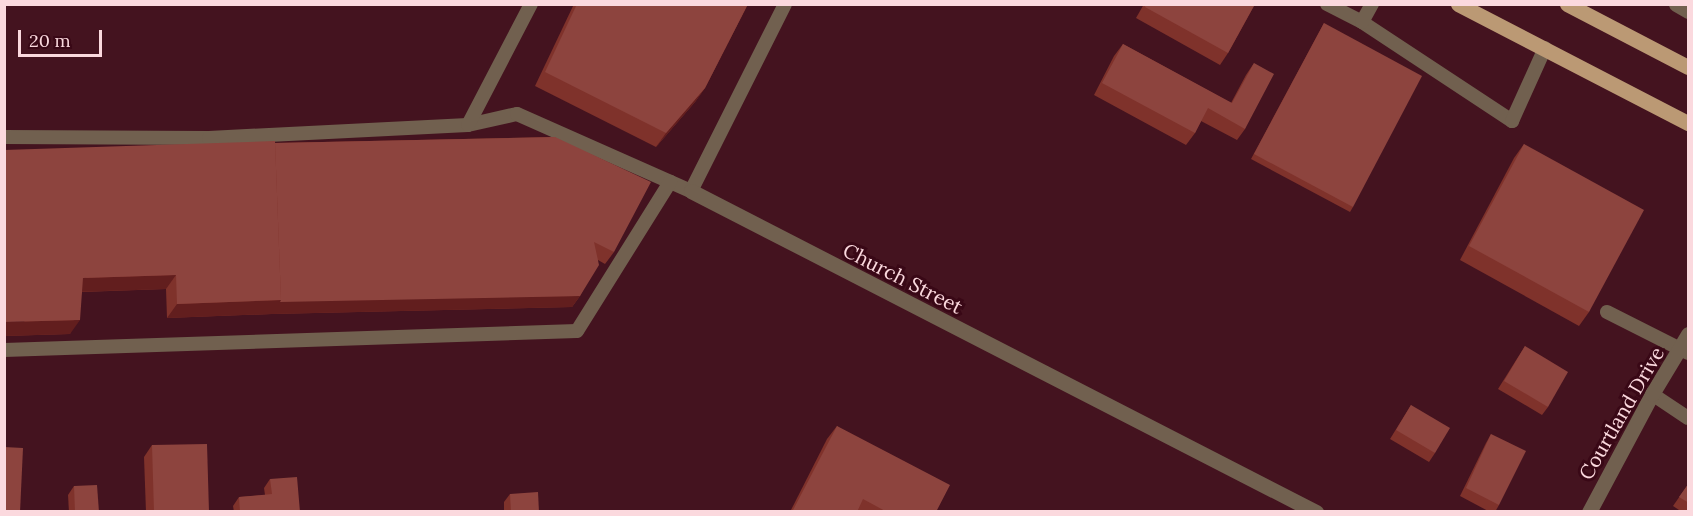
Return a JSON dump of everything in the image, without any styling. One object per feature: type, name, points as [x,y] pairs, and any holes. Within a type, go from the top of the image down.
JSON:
[{"type":"main road","points":[[1567,4],[1689,67]]},
{"type":"main road","points":[[1459,5],[1689,123]]},
{"type":"street","points":[[1676,4],[1689,11]]},
{"type":"street","name":"Church Street","points":[[691,191],[1311,511]]},
{"type":"street","name":"Courtland Drive","points":[[1589,512],[1652,394],[1685,351],[1689,334]]},
{"type":"lane","points":[[468,124],[531,4]]},
{"type":"lane","points":[[691,191],[785,4]]},
{"type":"lane","points":[[1327,4],[1362,22],[1512,121],[1545,48]]},
{"type":"lane","points":[[1362,22],[1372,4]]},
{"type":"lane","name":"Church Street","points":[[4,137],[209,138],[468,124],[517,114],[691,191]]},
{"type":"lane","points":[[4,350],[577,331],[670,182]]},
{"type":"lane","points":[[1607,312],[1685,351]]},
{"type":"lane","points":[[1652,394],[1689,418]]},
{"type":"building","points":[[577,4],[748,4],[705,88],[666,133],[545,72]]},
{"type":"building","points":[[1146,4],[1255,4],[1228,53],[1145,7]]},
{"type":"building","points":[[1324,23],[1422,76],[1353,207],[1254,154]]},
{"type":"building","points":[[1123,44],[1232,103],[1254,63],[1274,74],[1245,129],[1208,108],[1195,133],[1102,83]]},
{"type":"building","points":[[555,137],[651,182],[614,252],[594,242],[599,265],[580,296],[280,302],[275,143]]},
{"type":"building","points":[[275,141],[281,300],[177,304],[176,275],[83,278],[80,320],[4,322],[4,150]]},
{"type":"building","points":[[1524,144],[1644,210],[1589,312],[1469,246]]},
{"type":"building","points":[[1525,346],[1568,372],[1548,407],[1504,381]]},
{"type":"building","points":[[1411,405],[1450,428],[1435,453],[1396,430]]},
{"type":"building","points":[[837,426],[950,485],[936,512],[887,512],[863,499],[857,512],[792,512]]},
{"type":"building","points":[[1491,434],[1526,451],[1499,505],[1466,488]]},
{"type":"building","points":[[207,444],[209,512],[154,512],[152,445]]},
{"type":"building","points":[[4,447],[23,448],[20,512],[4,512]]},
{"type":"building","points":[[297,477],[300,512],[240,512],[239,497],[272,494],[270,479]]},
{"type":"building","points":[[1689,483],[1689,503],[1679,497]]},
{"type":"building","points":[[97,485],[99,512],[75,512],[74,486]]},
{"type":"building","points":[[538,492],[539,512],[511,512],[510,494]]}]
